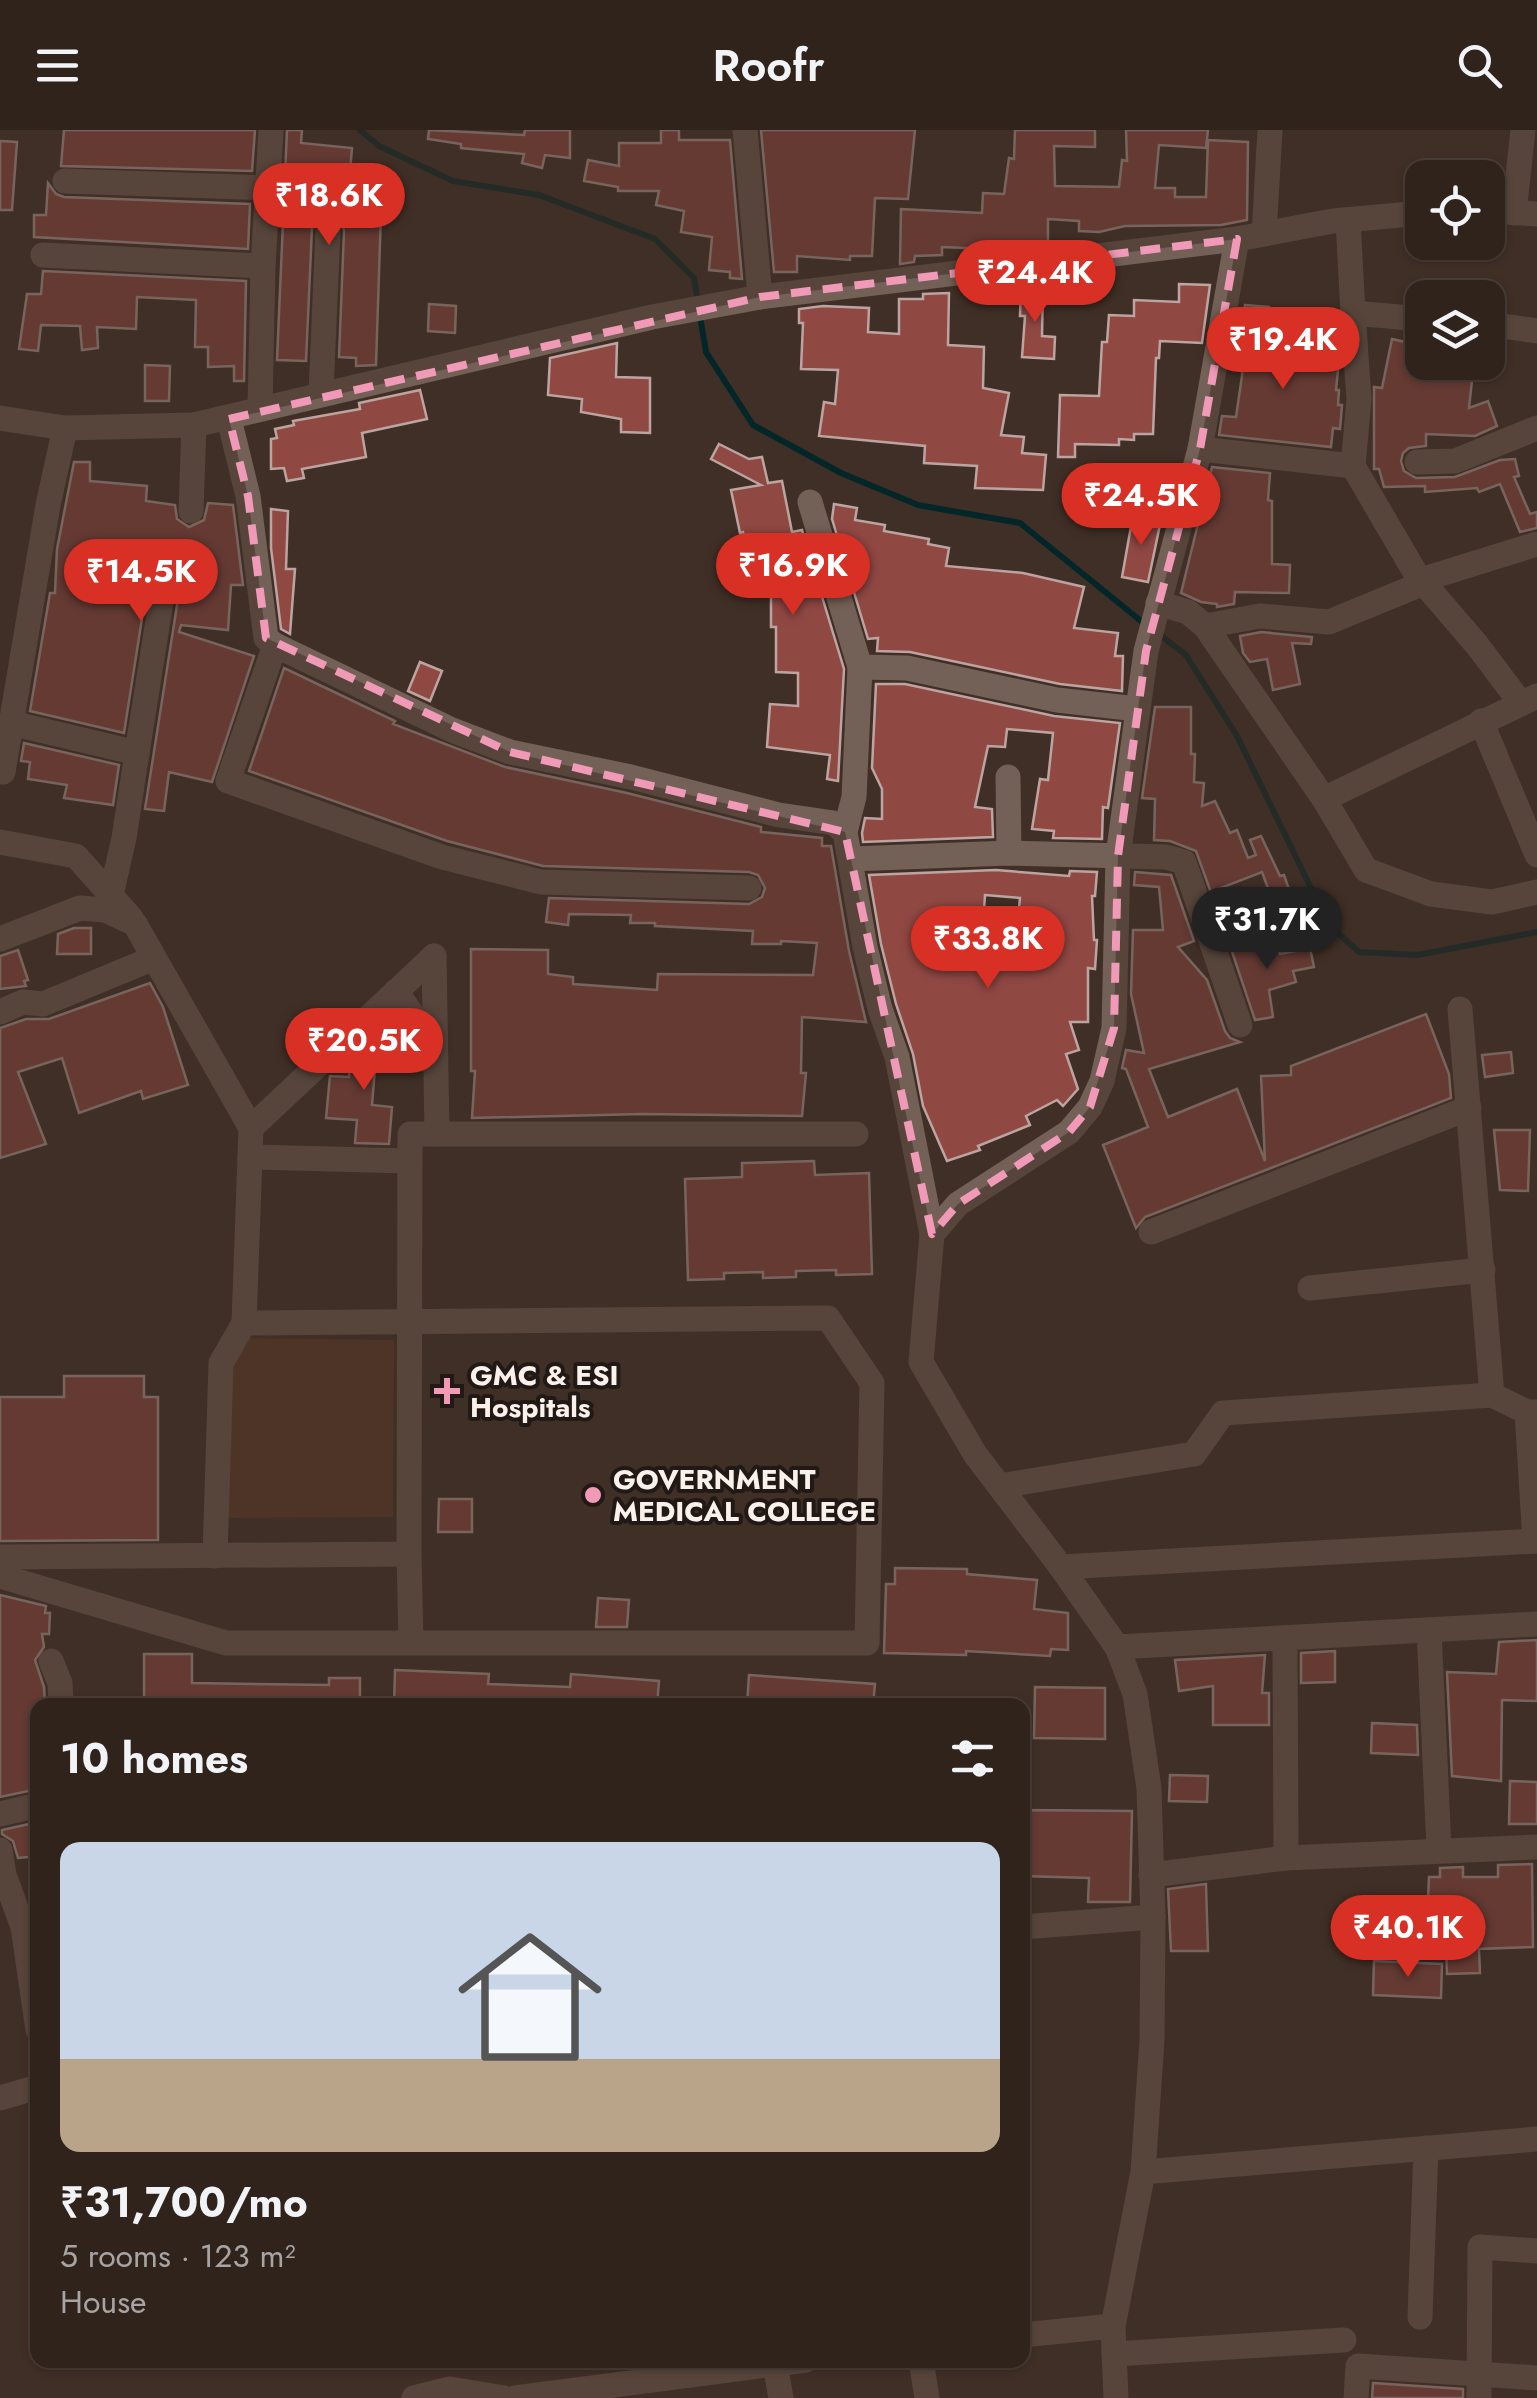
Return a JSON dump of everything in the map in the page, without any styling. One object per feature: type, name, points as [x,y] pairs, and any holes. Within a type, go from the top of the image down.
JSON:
[{"type":"street","points":[[260,408],[263,266],[272,130]]},
{"type":"street","points":[[744,130],[760,297]]},
{"type":"street","points":[[1264,234],[1270,130]]},
{"type":"street","points":[[1513,213],[1523,130]]},
{"type":"street","points":[[64,181],[268,188]]},
{"type":"street","points":[[0,418],[65,428],[194,426],[652,316],[760,297],[1405,215]]},
{"type":"street","points":[[1324,800],[1529,699],[1423,582],[1353,466],[1359,399],[1348,220]]},
{"type":"street","points":[[321,393],[328,230]]},
{"type":"street","points":[[932,1234],[958,1204],[1069,1132],[1090,1107],[1102,1081],[1114,1028],[1118,856],[1146,651],[1200,449],[1236,238]]},
{"type":"street","points":[[43,256],[263,266]]},
{"type":"street","points":[[1353,314],[1405,318]]},
{"type":"street","points":[[1505,326],[1537,331]]},
{"type":"street","points":[[228,418],[248,496],[266,638],[275,645],[452,730],[510,752],[631,777],[780,815],[834,822],[846,832]]},
{"type":"street","points":[[190,511],[194,426]]},
{"type":"street","points":[[3,772],[48,505],[65,428]]},
{"type":"street","points":[[1417,462],[1455,461],[1537,428]]},
{"type":"street","points":[[1200,449],[1353,466]]},
{"type":"street","points":[[810,502],[860,666],[854,797],[846,832],[865,947],[897,1058],[932,1234],[921,1362],[974,1454],[1061,1566],[1117,1647],[1135,1694],[1146,1757],[1153,1918],[1152,2040],[1143,2172],[1113,2326],[1116,2398]]},
{"type":"street","points":[[1205,626],[1260,616],[1329,622],[1423,582],[1537,544]]},
{"type":"street","points":[[111,895],[124,838],[168,564]]},
{"type":"street","points":[[1156,610],[1188,612],[1205,626],[1324,800],[1366,870],[1431,894],[1492,902],[1537,892]]},
{"type":"street","points":[[275,645],[228,781],[442,856],[541,882],[749,888]]},
{"type":"street","points":[[860,666],[907,668],[1057,700],[1137,709]]},
{"type":"street","points":[[1481,722],[1537,855]]},
{"type":"street","points":[[10,723],[137,753]]},
{"type":"street","points":[[1008,776],[1009,853]]},
{"type":"street","points":[[0,842],[76,856],[111,895],[135,924],[251,1128],[244,1323],[222,1363],[215,1556]]},
{"type":"street","points":[[850,859],[1009,853],[1166,857],[1184,862],[1240,1024]]},
{"type":"street","points":[[0,939],[80,908],[105,910],[135,924]]},
{"type":"street","points":[[251,1128],[434,956],[437,1134]]},
{"type":"street","points":[[0,1012],[23,1002],[43,1004],[154,958]]},
{"type":"street","points":[[396,991],[436,1048]]},
{"type":"street","points":[[1460,1008],[1492,1395]]},
{"type":"street","points":[[1151,1232],[1469,1108]]},
{"type":"street","points":[[410,1642],[410,1134],[856,1134]]},
{"type":"street","points":[[250,1157],[409,1161]]},
{"type":"street","points":[[1310,1288],[1483,1270]]},
{"type":"street","points":[[0,1576],[226,1643],[867,1643],[872,1382],[828,1318],[244,1323]]},
{"type":"street","points":[[1000,1486],[1194,1454],[1223,1413],[1492,1395],[1532,1412],[1536,1541],[1061,1566]]},
{"type":"street","points":[[0,1557],[409,1554]]},
{"type":"street","points":[[1117,1647],[1537,1624]]},
{"type":"street","points":[[1429,1630],[1439,1849]]},
{"type":"street","points":[[1284,1638],[1286,1858]]},
{"type":"street","points":[[51,1662],[60,1683],[61,1698]]},
{"type":"street","points":[[0,1814],[30,1807]]},
{"type":"street","points":[[1152,1876],[1286,1858],[1537,1847]]},
{"type":"street","points":[[0,1850],[11,1929],[30,2000]]},
{"type":"street","points":[[1030,1926],[1153,1918]]},
{"type":"street","points":[[0,2098],[30,2089]]},
{"type":"street","points":[[1143,2172],[1537,2140]]},
{"type":"street","points":[[1420,2317],[1426,2148]]},
{"type":"street","points":[[1480,2386],[1480,2247],[1537,2251]]},
{"type":"street","points":[[1030,2334],[1113,2326]]},
{"type":"street","points":[[1114,2354],[1344,2340]]},
{"type":"street","points":[[1356,2398],[1358,2366],[1480,2386],[1537,2378]]},
{"type":"street","points":[[515,2398],[748,2368]]},
{"type":"street","points":[[776,2368],[781,2398]]},
{"type":"street","points":[[922,2368],[927,2398]]},
{"type":"street","points":[[705,2398],[722,2372]]},
{"type":"street","points":[[414,2398],[450,2389],[504,2398]]},
{"type":"highlighted area","points":[[1237,239],[1200,449],[1146,651],[1118,856],[1114,1028],[1090,1107],[1069,1132],[958,1204],[932,1234],[845,832],[510,752],[275,645],[266,638],[248,496],[229,419],[760,297]]},
{"type":"shaded area","points":[[228,1338],[394,1340],[393,1517],[229,1518]]},
{"type":"building","points":[[64,130],[255,130],[252,171],[61,166]]},
{"type":"building","points":[[287,130],[302,130],[301,143],[352,148],[350,171],[355,171],[355,180],[382,182],[376,365],[356,366],[356,358],[339,357],[344,231],[342,222],[330,214],[320,216],[312,228],[306,361],[277,360]]},
{"type":"building","points":[[429,130],[524,135],[525,130],[570,130],[570,158],[545,155],[542,168],[522,163],[524,154],[461,148],[461,144],[428,139]]},
{"type":"building","points":[[661,130],[679,130],[679,140],[730,140],[742,279],[730,278],[730,272],[709,270],[712,237],[681,232],[684,211],[656,205],[659,191],[618,191],[618,187],[584,181],[588,160],[619,166],[619,143],[661,143]]},
{"type":"building","points":[[761,130],[915,130],[908,199],[875,198],[872,256],[850,256],[850,260],[797,256],[797,272],[774,272]]},
{"type":"building","points":[[1015,130],[1095,130],[1095,147],[1054,146],[1055,186],[1119,187],[1122,160],[1127,161],[1126,130],[1208,130],[1206,148],[1159,145],[1155,188],[1175,188],[1175,197],[1206,197],[1208,140],[1248,142],[1247,220],[1221,225],[1125,226],[1099,232],[1079,231],[1079,221],[1048,219],[1048,245],[1019,245],[1019,249],[1012,250],[942,247],[942,255],[915,256],[914,262],[900,264],[901,209],[982,213],[983,193],[1004,194],[1009,158],[1014,159]]},
{"type":"building","points":[[0,141],[17,142],[12,210],[0,210]]},
{"type":"building","points":[[48,183],[56,194],[64,197],[250,204],[248,249],[34,237],[34,215],[46,215]]},
{"type":"building","points":[[43,271],[246,281],[244,381],[234,381],[234,366],[208,367],[208,347],[195,347],[196,300],[137,297],[136,329],[97,327],[98,348],[82,350],[80,326],[41,325],[38,351],[19,349],[27,294],[41,294]]},
{"type":"building","points":[[1179,284],[1210,285],[1202,343],[1160,341],[1153,434],[1134,434],[1134,440],[1119,439],[1119,445],[1075,444],[1075,457],[1058,457],[1060,395],[1099,396],[1102,342],[1107,342],[1109,315],[1134,316],[1134,300],[1179,302]]},
{"type":"building","points":[[1021,286],[1043,286],[1042,336],[1055,337],[1054,359],[1022,357],[1025,316],[1020,316]]},
{"type":"building","points":[[949,293],[948,345],[984,347],[983,388],[1009,393],[1001,435],[1024,437],[1022,453],[1046,455],[1043,490],[975,488],[977,466],[924,463],[925,446],[819,436],[824,402],[835,404],[838,370],[801,369],[803,323],[799,323],[799,309],[869,308],[868,332],[899,334],[899,299]]},
{"type":"building","points":[[429,304],[456,306],[455,333],[428,331]]},
{"type":"building","points":[[1245,305],[1269,307],[1266,350],[1272,350],[1272,354],[1339,360],[1336,390],[1338,405],[1342,405],[1340,429],[1333,428],[1331,447],[1219,435],[1222,416],[1236,417]]},
{"type":"building","points":[[1392,339],[1405,342],[1405,380],[1472,380],[1469,408],[1488,401],[1497,426],[1475,436],[1426,434],[1426,446],[1409,448],[1403,453],[1404,471],[1416,478],[1455,477],[1500,460],[1515,459],[1519,476],[1514,477],[1530,514],[1537,512],[1537,528],[1520,532],[1500,484],[1479,492],[1477,488],[1425,492],[1425,486],[1384,487],[1379,469],[1374,469],[1374,387],[1382,388]]},
{"type":"building","points":[[617,343],[616,377],[650,378],[650,433],[621,432],[621,419],[581,412],[582,399],[548,395],[550,358]]},
{"type":"building","points":[[145,365],[170,366],[169,401],[145,401]]},
{"type":"building","points":[[420,390],[427,419],[362,433],[366,457],[302,469],[304,478],[287,481],[284,468],[271,469],[275,429],[294,425],[293,421],[360,409],[359,403]]},
{"type":"building","points":[[719,444],[749,459],[762,457],[768,483],[782,481],[792,532],[802,530],[844,669],[838,781],[827,779],[830,755],[767,747],[770,704],[798,706],[798,673],[776,672],[776,627],[771,627],[771,595],[788,595],[781,556],[752,564],[743,532],[740,533],[731,490],[761,485],[711,459]]},
{"type":"building","points":[[74,462],[90,462],[90,481],[147,486],[146,501],[175,505],[177,519],[189,527],[204,520],[208,503],[233,505],[243,585],[231,585],[228,630],[181,625],[179,632],[254,656],[212,782],[169,772],[164,811],[145,809],[183,567],[176,551],[160,549],[151,561],[124,733],[30,711],[50,593],[55,593],[57,549]]},
{"type":"building","points":[[1212,467],[1270,473],[1272,564],[1290,565],[1289,593],[1235,592],[1234,604],[1217,607],[1181,593]]},
{"type":"building","points":[[834,504],[857,508],[855,520],[885,525],[884,531],[929,539],[928,544],[949,548],[946,566],[1023,573],[1084,587],[1074,628],[1118,633],[1115,656],[1123,656],[1122,691],[1060,684],[910,652],[877,651],[878,638],[868,639],[832,519]]},
{"type":"building","points":[[271,509],[288,511],[286,569],[295,569],[290,634],[281,629],[271,548]]},
{"type":"building","points":[[1133,515],[1161,520],[1148,582],[1122,577]]},
{"type":"building","points":[[1261,632],[1312,637],[1311,644],[1292,643],[1300,684],[1273,690],[1267,659],[1250,662],[1243,653],[1240,636]]},
{"type":"building","points":[[420,662],[442,671],[430,701],[408,691]]},
{"type":"building","points":[[284,668],[395,721],[393,724],[505,767],[761,827],[761,832],[822,838],[822,846],[831,846],[866,1022],[802,1017],[801,1073],[806,1073],[802,1116],[472,1118],[475,1071],[471,1071],[471,949],[548,950],[548,974],[573,977],[573,984],[657,990],[658,974],[813,975],[817,943],[752,944],[753,931],[630,923],[631,915],[569,914],[568,925],[546,922],[549,898],[749,904],[762,897],[765,888],[758,875],[749,872],[543,866],[447,841],[249,771]]},
{"type":"building","points":[[876,684],[905,684],[1054,716],[1120,723],[1108,808],[1103,807],[1102,839],[1053,838],[1054,831],[1032,829],[1040,779],[1048,780],[1053,733],[1007,729],[1005,747],[988,746],[975,807],[992,809],[993,837],[863,842],[865,818],[882,819],[882,789],[872,768]]},
{"type":"building","points":[[1155,707],[1191,707],[1194,782],[1204,783],[1202,806],[1215,801],[1230,833],[1237,830],[1248,858],[1256,855],[1250,840],[1261,836],[1291,895],[1273,902],[1262,872],[1218,889],[1223,926],[1196,851],[1170,841],[1154,840],[1155,799],[1142,798]]},
{"type":"building","points":[[24,743],[119,765],[113,805],[64,798],[67,785],[28,779],[30,762],[21,761]]},
{"type":"building","points":[[996,870],[1069,876],[1070,871],[1097,872],[1092,896],[1097,940],[1095,969],[1088,968],[1088,1022],[1070,1022],[1079,1050],[1066,1054],[1078,1089],[1063,1106],[1057,1100],[1026,1116],[1030,1125],[978,1146],[980,1150],[947,1161],[923,1106],[913,1054],[881,944],[869,875]],"holes":[[[985,895],[1020,898],[1017,928],[983,926]]]},
{"type":"building","points":[[1135,872],[1171,875],[1194,941],[1178,947],[1207,980],[1225,1031],[1240,1042],[1149,1069],[1168,1117],[1237,1089],[1265,1161],[1261,1076],[1291,1075],[1291,1066],[1426,1014],[1449,1074],[1451,1098],[1145,1217],[1136,1228],[1103,1145],[1148,1127],[1126,1069],[1122,1068],[1126,1050],[1144,1053],[1131,994],[1133,930],[1163,930],[1159,887],[1134,885]]},
{"type":"building","points":[[74,928],[91,928],[91,954],[57,954],[58,934]]},
{"type":"building","points":[[1240,937],[1243,949],[1276,939],[1280,954],[1310,948],[1314,967],[1293,971],[1296,982],[1269,990],[1273,1017],[1255,1020],[1228,940]]},
{"type":"building","points":[[18,950],[28,980],[24,981],[26,986],[0,989],[0,956]]},
{"type":"building","points":[[150,983],[163,1007],[188,1085],[143,1099],[141,1091],[79,1113],[62,1058],[18,1072],[46,1144],[0,1158],[0,1028],[26,1019],[49,1019]]},
{"type":"building","points":[[368,1041],[396,1041],[396,1069],[375,1069],[372,1105],[392,1107],[389,1144],[355,1143],[357,1120],[326,1118],[330,1076],[349,1077],[350,1058]]},
{"type":"building","points":[[1511,1052],[1513,1073],[1485,1077],[1482,1055]]},
{"type":"building","points":[[1494,1130],[1530,1130],[1528,1191],[1500,1190]]},
{"type":"building","points":[[814,1161],[815,1175],[869,1173],[872,1274],[796,1271],[796,1277],[763,1278],[763,1272],[724,1273],[724,1279],[688,1280],[685,1179],[742,1177],[742,1163]]},
{"type":"building","points":[[64,1376],[144,1376],[144,1397],[158,1397],[158,1540],[0,1541],[0,1397],[64,1397]]},
{"type":"building","points":[[439,1499],[472,1499],[472,1532],[438,1532]]},
{"type":"building","points":[[895,1568],[967,1569],[967,1574],[1037,1580],[1034,1609],[1068,1613],[1068,1650],[1051,1649],[1050,1656],[966,1651],[966,1655],[884,1653],[886,1584],[895,1584]]},
{"type":"building","points":[[0,1595],[46,1606],[45,1613],[50,1613],[49,1634],[42,1634],[44,1647],[35,1660],[45,1698],[30,1698],[30,1791],[0,1797]]},
{"type":"building","points":[[598,1598],[629,1600],[627,1627],[596,1627]]},
{"type":"building","points":[[1537,1640],[1537,1701],[1502,1700],[1501,1781],[1452,1776],[1447,1672],[1496,1674],[1499,1642]]},
{"type":"building","points":[[1335,1651],[1335,1682],[1301,1683],[1301,1653]]},
{"type":"building","points":[[144,1654],[192,1654],[192,1683],[329,1685],[329,1678],[360,1678],[360,1698],[144,1698]]},
{"type":"building","points":[[1265,1655],[1262,1693],[1269,1693],[1269,1725],[1213,1725],[1213,1686],[1179,1691],[1175,1660]]},
{"type":"building","points":[[395,1670],[489,1674],[488,1684],[570,1687],[571,1674],[659,1681],[658,1698],[394,1698]]},
{"type":"building","points":[[749,1675],[875,1684],[874,1698],[747,1698]]},
{"type":"building","points":[[1035,1687],[1105,1688],[1105,1739],[1034,1738]]},
{"type":"building","points":[[1372,1723],[1417,1725],[1418,1755],[1371,1753]]},
{"type":"building","points":[[1170,1775],[1208,1776],[1207,1802],[1169,1801]]},
{"type":"building","points":[[1510,1781],[1537,1782],[1537,1824],[1509,1824]]},
{"type":"building","points":[[1030,1810],[1132,1811],[1130,1902],[1088,1902],[1089,1878],[1030,1876]]},
{"type":"building","points":[[30,1824],[30,1857],[18,1858],[13,1841],[2,1830]]},
{"type":"building","points":[[1532,1864],[1533,1947],[1479,1949],[1480,1973],[1447,1974],[1445,1922],[1427,1921],[1429,1877],[1440,1877],[1440,1868],[1463,1867],[1463,1877],[1498,1877],[1498,1865]]},
{"type":"building","points":[[1206,1884],[1208,1951],[1171,1951],[1168,1889]]},
{"type":"building","points":[[1374,1961],[1442,1964],[1441,1998],[1373,1995]]},
{"type":"building","points":[[1373,2383],[1463,2389],[1463,2398],[1372,2398]]},
{"type":"waterway","points":[[360,130],[379,146],[453,181],[539,195],[655,239],[694,278],[698,303]]},
{"type":"waterway","points":[[700,316],[706,352],[753,425],[841,473],[918,505],[1020,523],[1146,625]]},
{"type":"waterway","points":[[1156,632],[1186,655],[1237,736],[1329,925],[1359,952],[1418,955],[1537,932]]},
{"type":"place","name":"GMC & ESI Hospitals","points":[[447,1391]]},
{"type":"place","name":"GOVERNMENT MEDICAL COLLEGE","points":[[593,1495]]}]
